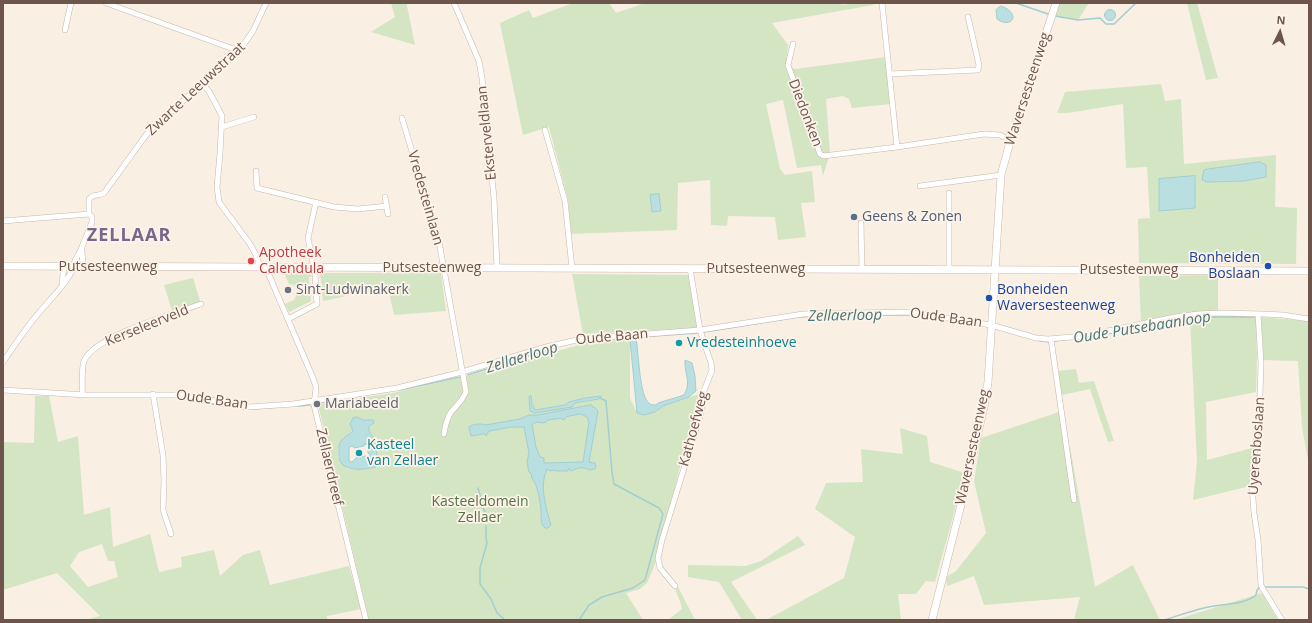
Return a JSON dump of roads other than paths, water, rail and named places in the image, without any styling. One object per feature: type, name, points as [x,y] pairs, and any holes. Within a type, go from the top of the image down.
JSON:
[{"type":"main road","name":"Waversesteenweg","points":[[932,620],[964,494],[984,407],[988,382],[1001,175],[1010,142],[1056,3]]},
{"type":"main road","name":"Putsesteenweg","points":[[3,266],[263,268],[314,270],[443,268],[690,268],[1309,271]]},
{"type":"street","points":[[65,30],[71,3]]},
{"type":"street","points":[[106,3],[239,51]]},
{"type":"street","name":"Zwarte Leeuwstraat","points":[[70,267],[82,247],[92,222],[92,217],[89,214],[89,199],[92,196],[104,193],[149,131],[239,51],[253,31],[266,3]]},
{"type":"street","name":"Eksterveldlaan","points":[[454,3],[479,62],[482,78],[495,206],[497,268]]},
{"type":"street","points":[[882,3],[897,147]]},
{"type":"street","points":[[889,74],[978,70],[980,65],[968,17]]},
{"type":"street","name":"Diedonken","points":[[793,44],[788,65],[819,150],[823,156],[984,134],[1000,135],[1010,142]]},
{"type":"street","name":"Zellaerdreef","points":[[203,84],[221,112],[223,119],[217,187],[219,202],[250,244],[263,268],[288,319],[316,387],[315,398],[313,400],[366,620]]},
{"type":"street","points":[[222,127],[254,117]]},
{"type":"street","name":"Vredesteinlaan","points":[[402,118],[439,242],[466,392],[461,403],[451,413],[445,426],[444,434]]},
{"type":"street","points":[[545,130],[565,201],[572,268]]},
{"type":"street","points":[[256,171],[257,188],[334,207],[358,209],[387,206]]},
{"type":"street","points":[[920,186],[1001,175]]},
{"type":"street","points":[[949,193],[949,269]]},
{"type":"street","points":[[385,197],[388,214]]},
{"type":"street","points":[[288,319],[317,304],[314,270],[308,238],[316,202]]},
{"type":"street","points":[[3,221],[89,214]]},
{"type":"street","points":[[861,223],[862,269]]},
{"type":"street","name":"Zwarte Leeuwstraat","points":[[82,247],[83,267]]},
{"type":"street","points":[[61,288],[70,267]]},
{"type":"street","points":[[3,362],[36,315],[61,288],[70,274],[70,267]]},
{"type":"street","name":"Kathoefweg","points":[[675,586],[660,568],[658,558],[662,540],[701,413],[704,391],[712,370],[700,330],[690,268]]},
{"type":"street","name":"Kerseleerveld","points":[[82,394],[84,362],[88,355],[103,342],[138,326],[201,304]]},
{"type":"street","name":"Oude Baan","points":[[3,390],[82,394],[185,395],[249,407],[293,404],[397,388],[462,372],[546,347],[581,339],[700,330],[802,314],[910,312],[991,325],[1036,338],[1051,339],[1084,336],[1175,317],[1198,314],[1219,313],[1283,315],[1309,319]]},
{"type":"street","name":"Uyerenboslaan","points":[[1258,314],[1261,363],[1260,394],[1252,473],[1254,513],[1258,540],[1261,585],[1282,620]]},
{"type":"street","points":[[1051,339],[1074,500]]},
{"type":"street","name":"Oude Baan","points":[[153,394],[163,455],[163,510],[171,534]]},
{"type":"water","points":[[1001,6],[1007,9],[1013,16],[1010,22],[1002,22],[997,19],[996,10]]},
{"type":"water","points":[[1110,9],[1114,11],[1116,15],[1114,19],[1110,21],[1106,19],[1104,15],[1106,11]]},
{"type":"water","points":[[1260,162],[1266,165],[1266,177],[1244,181],[1207,182],[1202,180],[1204,170]]},
{"type":"water","points":[[1195,176],[1195,208],[1159,211],[1159,179]]},
{"type":"water","points":[[659,194],[661,211],[652,212],[650,195]]},
{"type":"water","points":[[636,339],[642,384],[646,400],[650,404],[656,405],[658,403],[684,395],[688,382],[685,360],[692,363],[696,391],[689,397],[663,406],[655,412],[644,415],[637,413],[630,340]]},
{"type":"water","points":[[531,396],[532,404],[535,410],[565,405],[569,402],[585,398],[601,396],[599,399],[575,403],[572,407],[535,413],[530,411],[529,397]]},
{"type":"water","points":[[591,405],[598,411],[589,462],[595,463],[595,469],[589,470],[578,468],[571,471],[568,469],[568,471],[550,471],[547,469],[543,490],[551,525],[548,528],[545,528],[542,524],[536,485],[532,479],[531,473],[529,472],[527,462],[529,453],[524,427],[512,427],[489,431],[486,436],[484,433],[471,436],[469,427],[477,424],[485,425],[520,419],[529,415],[538,415]],"holes":[[[581,414],[587,417],[589,422],[583,462],[544,463],[544,458],[540,457],[536,447],[532,425],[536,422],[544,423],[548,420],[562,418],[563,420],[566,417]]]},
{"type":"water","points":[[357,417],[363,420],[373,420],[374,423],[369,426],[369,428],[375,441],[377,458],[376,467],[352,469],[342,464],[339,459],[339,444],[353,431],[350,424],[353,418]],"holes":[[[364,444],[368,445],[368,453],[370,454],[369,457],[357,457],[352,462],[349,461],[349,447],[353,446],[354,448],[364,446]]]},
{"type":"waterway","points":[[1016,3],[1048,14]]},
{"type":"waterway","points":[[1055,16],[1078,20],[1100,18],[1106,24],[1114,24],[1136,3]]},
{"type":"waterway","name":"Zellaerloop","points":[[861,315],[916,315]]},
{"type":"waterway","name":"Zellaerloop","points":[[704,332],[798,317],[822,316]]},
{"type":"waterway","name":"Zellaerloop","points":[[825,316],[848,316]]},
{"type":"waterway","name":"Oude Putsebaanloop","points":[[1091,337],[1200,317],[1255,317]]},
{"type":"waterway","name":"Zellaerloop","points":[[609,339],[697,333]]},
{"type":"waterway","name":"Oude Putsebaanloop","points":[[1054,341],[1063,340]]},
{"type":"waterway","name":"Zellaerloop","points":[[577,342],[593,341]]},
{"type":"waterway","name":"Zellaerloop","points":[[1040,341],[1050,342]]},
{"type":"waterway","name":"Zellaerloop","points":[[468,375],[560,346]]},
{"type":"waterway","name":"Zellaerloop","points":[[400,390],[460,377]]},
{"type":"waterway","name":"Zellaerloop","points":[[177,397],[245,409]]},
{"type":"waterway","name":"Zellaerloop","points":[[317,403],[349,398]]},
{"type":"waterway","points":[[579,620],[589,605],[602,597],[633,588],[645,580],[663,514],[659,508],[614,484],[606,401],[600,398]]},
{"type":"waterway","name":"Zellaerloop","points":[[298,406],[310,405]]},
{"type":"waterway","name":"Zellaerloop","points":[[250,409],[278,407]]},
{"type":"waterway","points":[[478,488],[485,513]]},
{"type":"waterway","points":[[486,526],[487,543],[480,568],[480,584],[491,599],[497,613],[505,620]]},
{"type":"waterway","points":[[1164,620],[1204,608],[1245,601],[1256,595],[1257,590],[1260,587]]},
{"type":"waterway","points":[[1264,587],[1303,587],[1309,589]]},
{"type":"place","name":"Geens & Zonen","points":[[854,217]]},
{"type":"place","name":"Apotheek Calendula","points":[[251,261]]},
{"type":"place","name":"Bonheiden Boslaan","points":[[1268,266]]},
{"type":"place","name":"Sint-Ludwinakerk","points":[[288,290]]},
{"type":"place","name":"Bonheiden Waversesteenweg","points":[[989,298]]},
{"type":"place","name":"Vredesteinhoeve","points":[[679,343]]},
{"type":"place","name":"Mariabeeld","points":[[317,404]]},
{"type":"place","name":"Kasteel van Zellaer","points":[[359,453]]},
{"type":"district","name":"ZELLAAR","points":[[129,236]]},
{"type":"park label","name":"Kasteeldomein Zellaer","points":[[480,510]]}]
